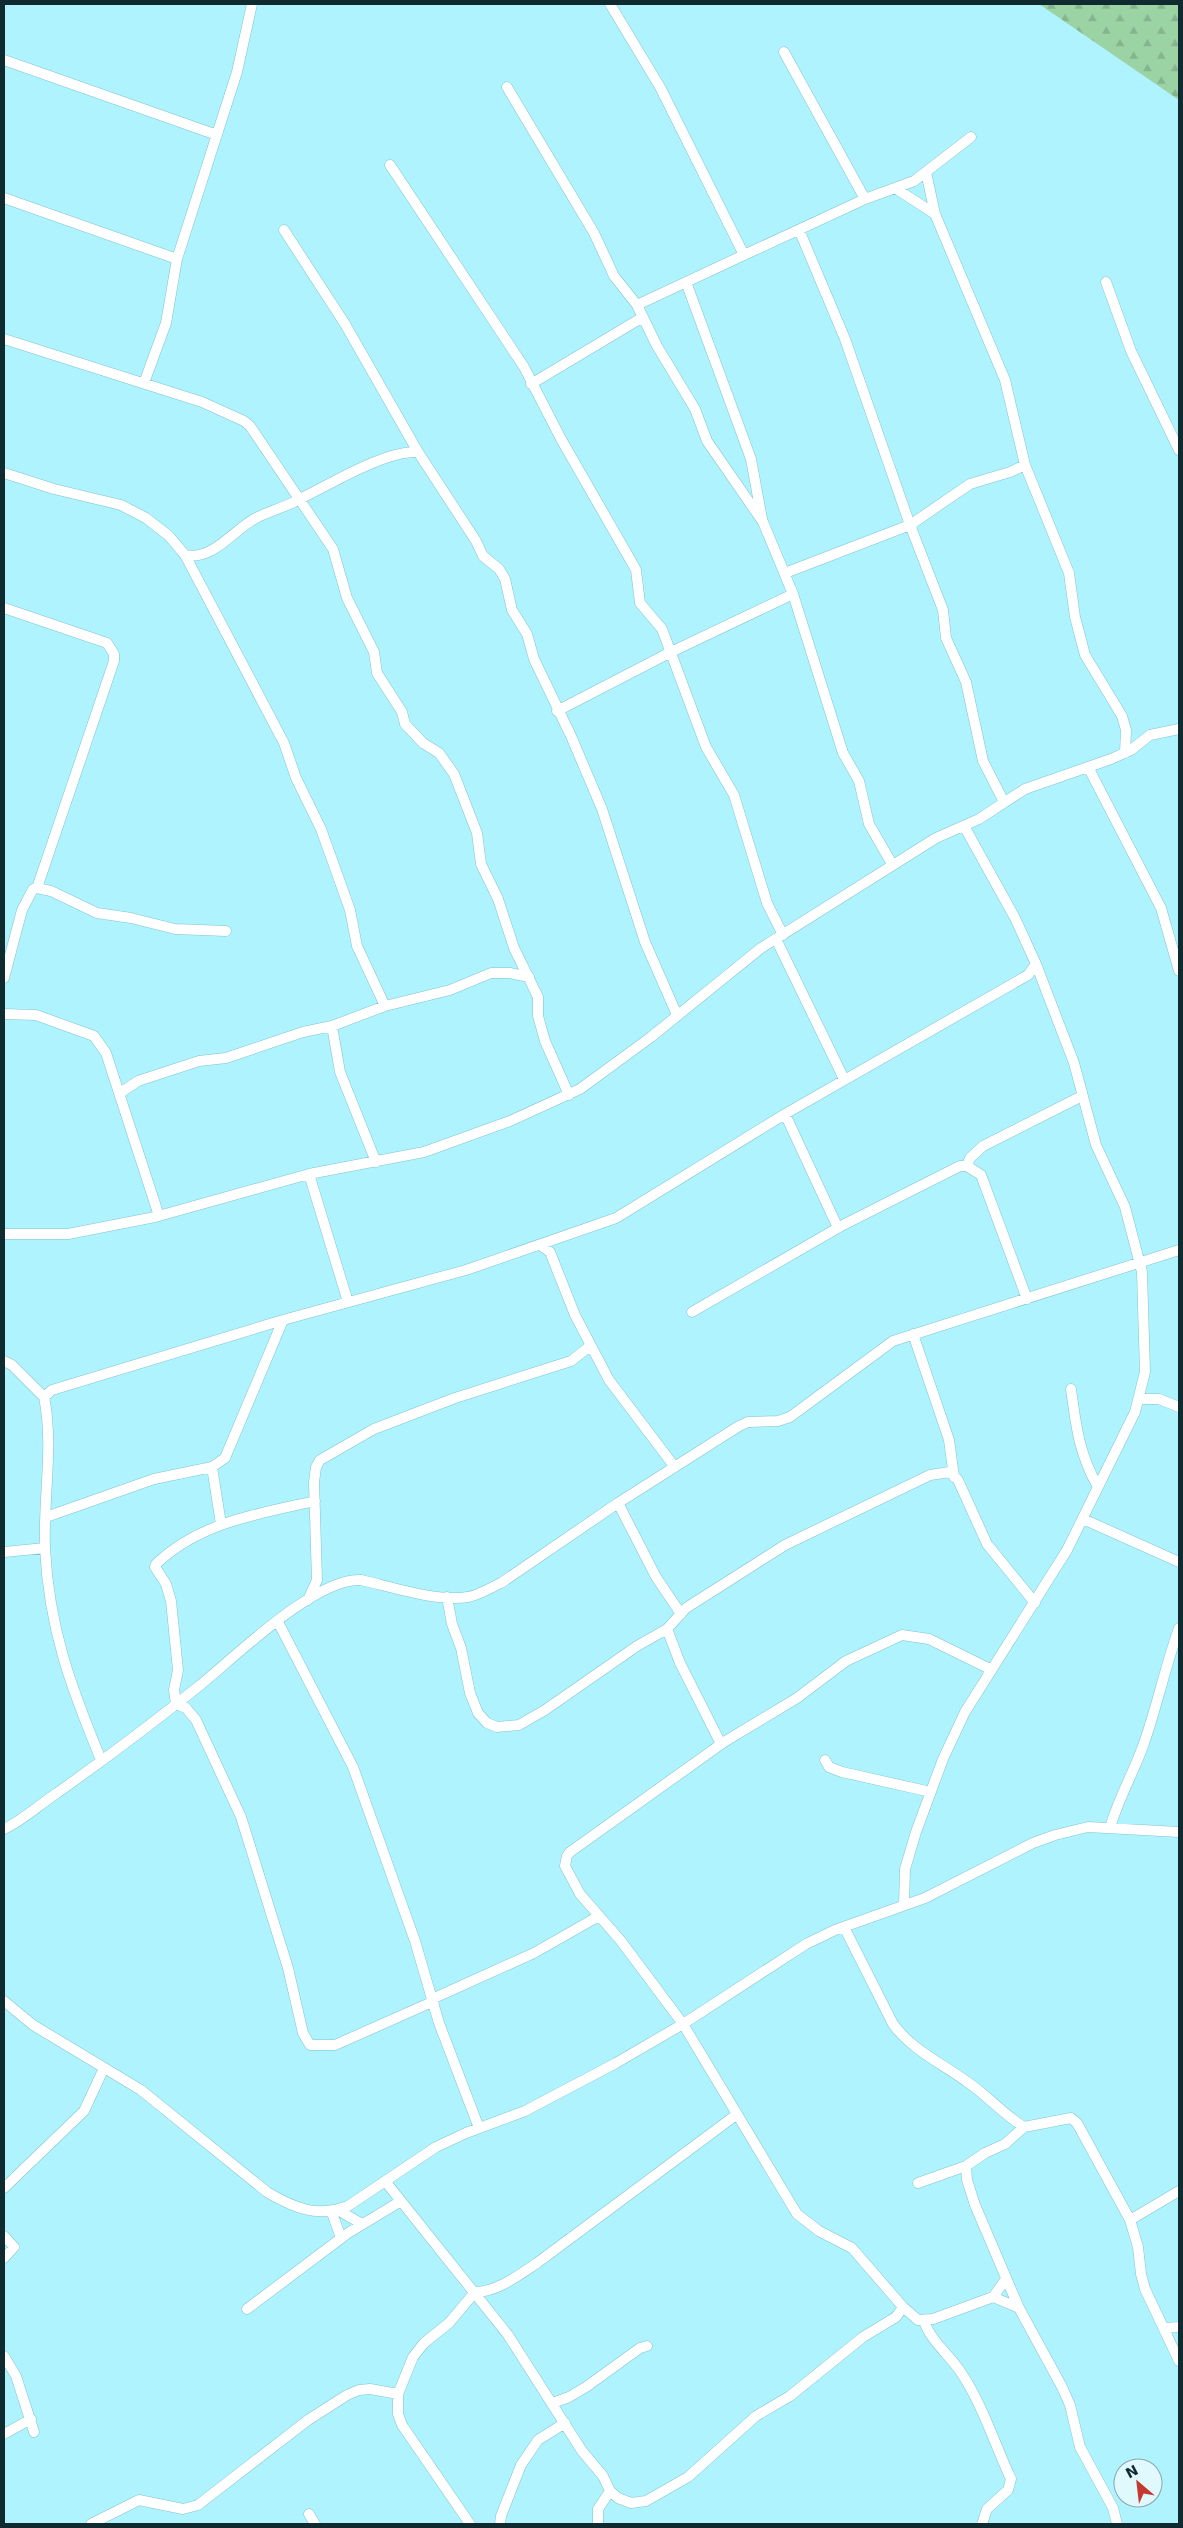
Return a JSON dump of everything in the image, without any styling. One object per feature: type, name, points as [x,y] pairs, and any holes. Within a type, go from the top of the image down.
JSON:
[{"type":"street","points":[[610,4],[660,87],[744,256]]},
{"type":"street","points":[[144,383],[166,323],[177,259],[237,72],[248,5]]},
{"type":"street","points":[[784,52],[866,199]]},
{"type":"street","points":[[4,60],[217,135]]},
{"type":"street","points":[[507,88],[594,233],[614,276],[637,305],[657,346],[695,409],[708,441],[763,522],[793,594],[843,753],[859,781],[869,824],[892,864]]},
{"type":"street","points":[[637,305],[800,232],[866,199],[914,181],[971,137]]},
{"type":"street","points":[[390,165],[507,340],[636,570],[640,603],[662,629],[706,747],[734,795],[767,902],[780,937],[844,1079]]},
{"type":"street","points":[[926,172],[935,214],[1005,380],[1025,465],[1069,574],[1074,617],[1085,655],[1122,716],[1126,730],[1125,753]]},
{"type":"street","points":[[895,188],[935,214]]},
{"type":"street","points":[[4,198],[177,259]]},
{"type":"street","points":[[284,230],[345,324],[418,452],[484,556],[501,572],[512,610],[527,634],[534,660],[571,736],[602,809],[646,942],[677,1015]]},
{"type":"street","points":[[800,232],[845,339],[910,525],[943,610],[946,638],[966,682],[983,761],[1004,802]]},
{"type":"street","points":[[686,282],[751,459],[763,522]]},
{"type":"street","points":[[1106,282],[1132,351],[1179,450]]},
{"type":"street","points":[[531,384],[643,317]]},
{"type":"street","points":[[4,339],[202,402],[244,421],[276,461],[316,527],[333,549],[347,598],[374,652],[377,673],[402,712],[405,724],[423,743],[439,753],[454,774],[478,833],[481,864],[498,899],[514,948],[538,998],[538,1016],[545,1041],[569,1095]]},
{"type":"street","points":[[185,555],[198,557],[204,555],[256,518],[379,461],[408,452],[418,452]]},
{"type":"street","points":[[785,574],[910,525],[970,484],[1010,472],[1025,465]]},
{"type":"street","points":[[4,472],[54,488],[121,505],[146,518],[169,536],[185,555],[284,743],[296,778],[320,829],[350,910],[357,946],[385,1006]]},
{"type":"street","points":[[557,710],[671,652],[793,594]]},
{"type":"street","points":[[4,608],[107,644],[114,654],[111,671],[37,888]]},
{"type":"street","points":[[4,1234],[68,1234],[159,1216],[309,1174],[424,1152],[510,1120],[569,1095],[651,1037],[780,937],[892,864],[936,838],[964,826],[1025,789],[1125,753],[1150,735],[1179,729]]},
{"type":"street","points":[[1088,767],[1161,908],[1179,971]]},
{"type":"street","points":[[904,1905],[906,1869],[916,1832],[965,1712],[990,1669],[1035,1603],[1083,1519],[1139,1399],[1145,1359],[1141,1263],[1125,1207],[1096,1145],[1062,1028],[1040,978],[1036,964],[1015,918],[964,826]]},
{"type":"street","points":[[4,978],[22,910],[33,889],[37,888],[51,891],[97,913],[131,918],[175,929],[226,931]]},
{"type":"street","points":[[44,1397],[52,1390],[283,1320],[466,1270],[616,1218],[844,1079],[1028,975],[1036,964]]},
{"type":"street","points":[[120,1093],[138,1081],[199,1061],[226,1058],[303,1032],[332,1026],[385,1006],[450,990],[491,973],[510,973],[529,977]]},
{"type":"street","points":[[1028,975],[1040,978]]},
{"type":"street","points":[[4,1014],[36,1015],[94,1036],[106,1053],[159,1216]]},
{"type":"street","points":[[332,1026],[340,1072],[376,1162]]},
{"type":"street","points":[[968,1166],[970,1158],[983,1146],[1082,1096]]},
{"type":"street","points":[[785,1114],[838,1228]]},
{"type":"street","points":[[692,1312],[838,1228],[948,1170],[960,1166],[968,1166],[981,1175],[1027,1299]]},
{"type":"street","points":[[309,1174],[348,1302]]},
{"type":"street","points":[[550,1252],[555,1240]]},
{"type":"street","points":[[540,1245],[550,1252],[590,1346],[608,1380],[674,1466]]},
{"type":"street","points":[[4,1829],[176,1704],[278,1622],[324,1590],[348,1579],[447,1597],[468,1597],[500,1583],[674,1466],[739,1426],[748,1422],[778,1421],[790,1417],[893,1341],[1179,1250]]},
{"type":"street","points":[[46,1517],[154,1479],[212,1467],[226,1458],[283,1320]]},
{"type":"street","points":[[913,1334],[949,1440],[954,1477]]},
{"type":"street","points":[[308,1600],[317,1580],[315,1501],[316,1467],[320,1460],[374,1429],[439,1404],[571,1361],[590,1346]]},
{"type":"street","points":[[4,1361],[12,1365],[44,1397],[48,1421],[45,1548],[55,1633],[74,1695],[101,1760]]},
{"type":"street","points":[[1071,1389],[1078,1443],[1087,1468],[1098,1487]]},
{"type":"street","points":[[1139,1399],[1159,1399],[1179,1407]]},
{"type":"street","points":[[212,1467],[222,1524]]},
{"type":"street","points":[[447,1597],[472,1701],[478,1713],[487,1723],[498,1727],[519,1725],[545,1710],[613,1662],[667,1628],[686,1608],[786,1545],[859,1508],[938,1472],[950,1472],[958,1480],[987,1544],[1035,1603]]},
{"type":"street","points":[[176,1704],[174,1690],[178,1670],[171,1601],[166,1584],[155,1567],[156,1564],[198,1535],[222,1524],[315,1501]]},
{"type":"street","points":[[618,1503],[656,1577],[681,1614]]},
{"type":"street","points":[[1083,1519],[1179,1562]]},
{"type":"street","points":[[4,1552],[45,1548]]},
{"type":"street","points":[[317,1580],[324,1590]]},
{"type":"street","points":[[278,1622],[353,1767],[415,1941],[432,2001],[479,2128]]},
{"type":"street","points":[[667,1628],[680,1664],[721,1744]]},
{"type":"street","points":[[1110,1828],[1115,1809],[1144,1746],[1179,1628]]},
{"type":"street","points":[[982,2524],[987,2509],[1008,2490],[1011,2479],[967,2382],[924,2321],[912,2316],[903,2307],[852,2248],[819,2231],[791,2207],[776,2177],[736,2115],[683,2024],[647,1973],[580,1894],[565,1866],[567,1856],[721,1744],[797,1698],[846,1661],[902,1635],[929,1639],[990,1669]]},
{"type":"street","points":[[176,1704],[186,1708],[196,1720],[241,1817],[288,1968],[303,2033],[310,2044],[335,2045],[534,1953],[599,1916]]},
{"type":"street","points":[[825,1760],[829,1767],[842,1772],[931,1792]]},
{"type":"street","points":[[335,2212],[348,2206],[436,2147],[525,2111],[683,2024],[806,1944],[844,1927],[924,1898],[1033,1843],[1054,1835],[1088,1827],[1179,1832]]},
{"type":"street","points":[[844,1927],[893,2024],[901,2036],[968,2082],[1010,2118],[1024,2127]]},
{"type":"street","points":[[4,2001],[33,2025],[141,2090],[267,2192],[288,2204],[310,2211],[335,2212],[362,2224]]},
{"type":"street","points":[[4,2188],[84,2111],[104,2068]]},
{"type":"street","points":[[475,2292],[482,2292],[508,2281],[537,2263],[736,2115]]},
{"type":"street","points":[[918,2183],[966,2166],[980,2156],[1005,2144],[1024,2127],[1060,2118],[1071,2118],[1078,2123],[1130,2220],[1138,2247],[1145,2289],[1179,2361]]},
{"type":"street","points":[[966,2166],[967,2180],[975,2205],[995,2247],[1006,2279],[1019,2308],[1062,2387],[1070,2405],[1080,2447],[1113,2508],[1117,2524]]},
{"type":"street","points":[[385,2181],[508,2335],[582,2451],[603,2476],[610,2491],[618,2498],[639,2503],[688,2477],[756,2416],[790,2396],[863,2336],[896,2317],[903,2307]]},
{"type":"street","points":[[1130,2220],[1179,2191]]},
{"type":"street","points":[[247,2309],[342,2238],[401,2201]]},
{"type":"street","points":[[335,2212],[342,2238]]},
{"type":"street","points":[[4,2236],[14,2247],[4,2258]]},
{"type":"street","points":[[924,2321],[993,2297],[1006,2279]]},
{"type":"street","points":[[470,2524],[402,2425],[398,2414],[398,2394],[413,2357],[424,2343],[449,2323],[475,2292]]},
{"type":"street","points":[[993,2297],[1019,2308]]},
{"type":"street","points":[[896,2317],[912,2316]]},
{"type":"street","points":[[1165,2328],[1179,2327]]},
{"type":"street","points":[[552,2403],[570,2397],[640,2348],[647,2346]]},
{"type":"street","points":[[4,2356],[16,2376],[34,2432]]},
{"type":"street","points":[[91,2524],[139,2500],[190,2508],[198,2505],[308,2420],[347,2394],[370,2389],[398,2394]]},
{"type":"street","points":[[4,2434],[31,2420]]},
{"type":"street","points":[[500,2524],[501,2516],[522,2465],[538,2440],[565,2423]]},
{"type":"street","points":[[598,2524],[598,2509],[610,2491]]},
{"type":"street","points":[[309,2514],[315,2524]]},
{"type":"green space","points":[[1039,4],[1179,4],[1179,100]]}]
